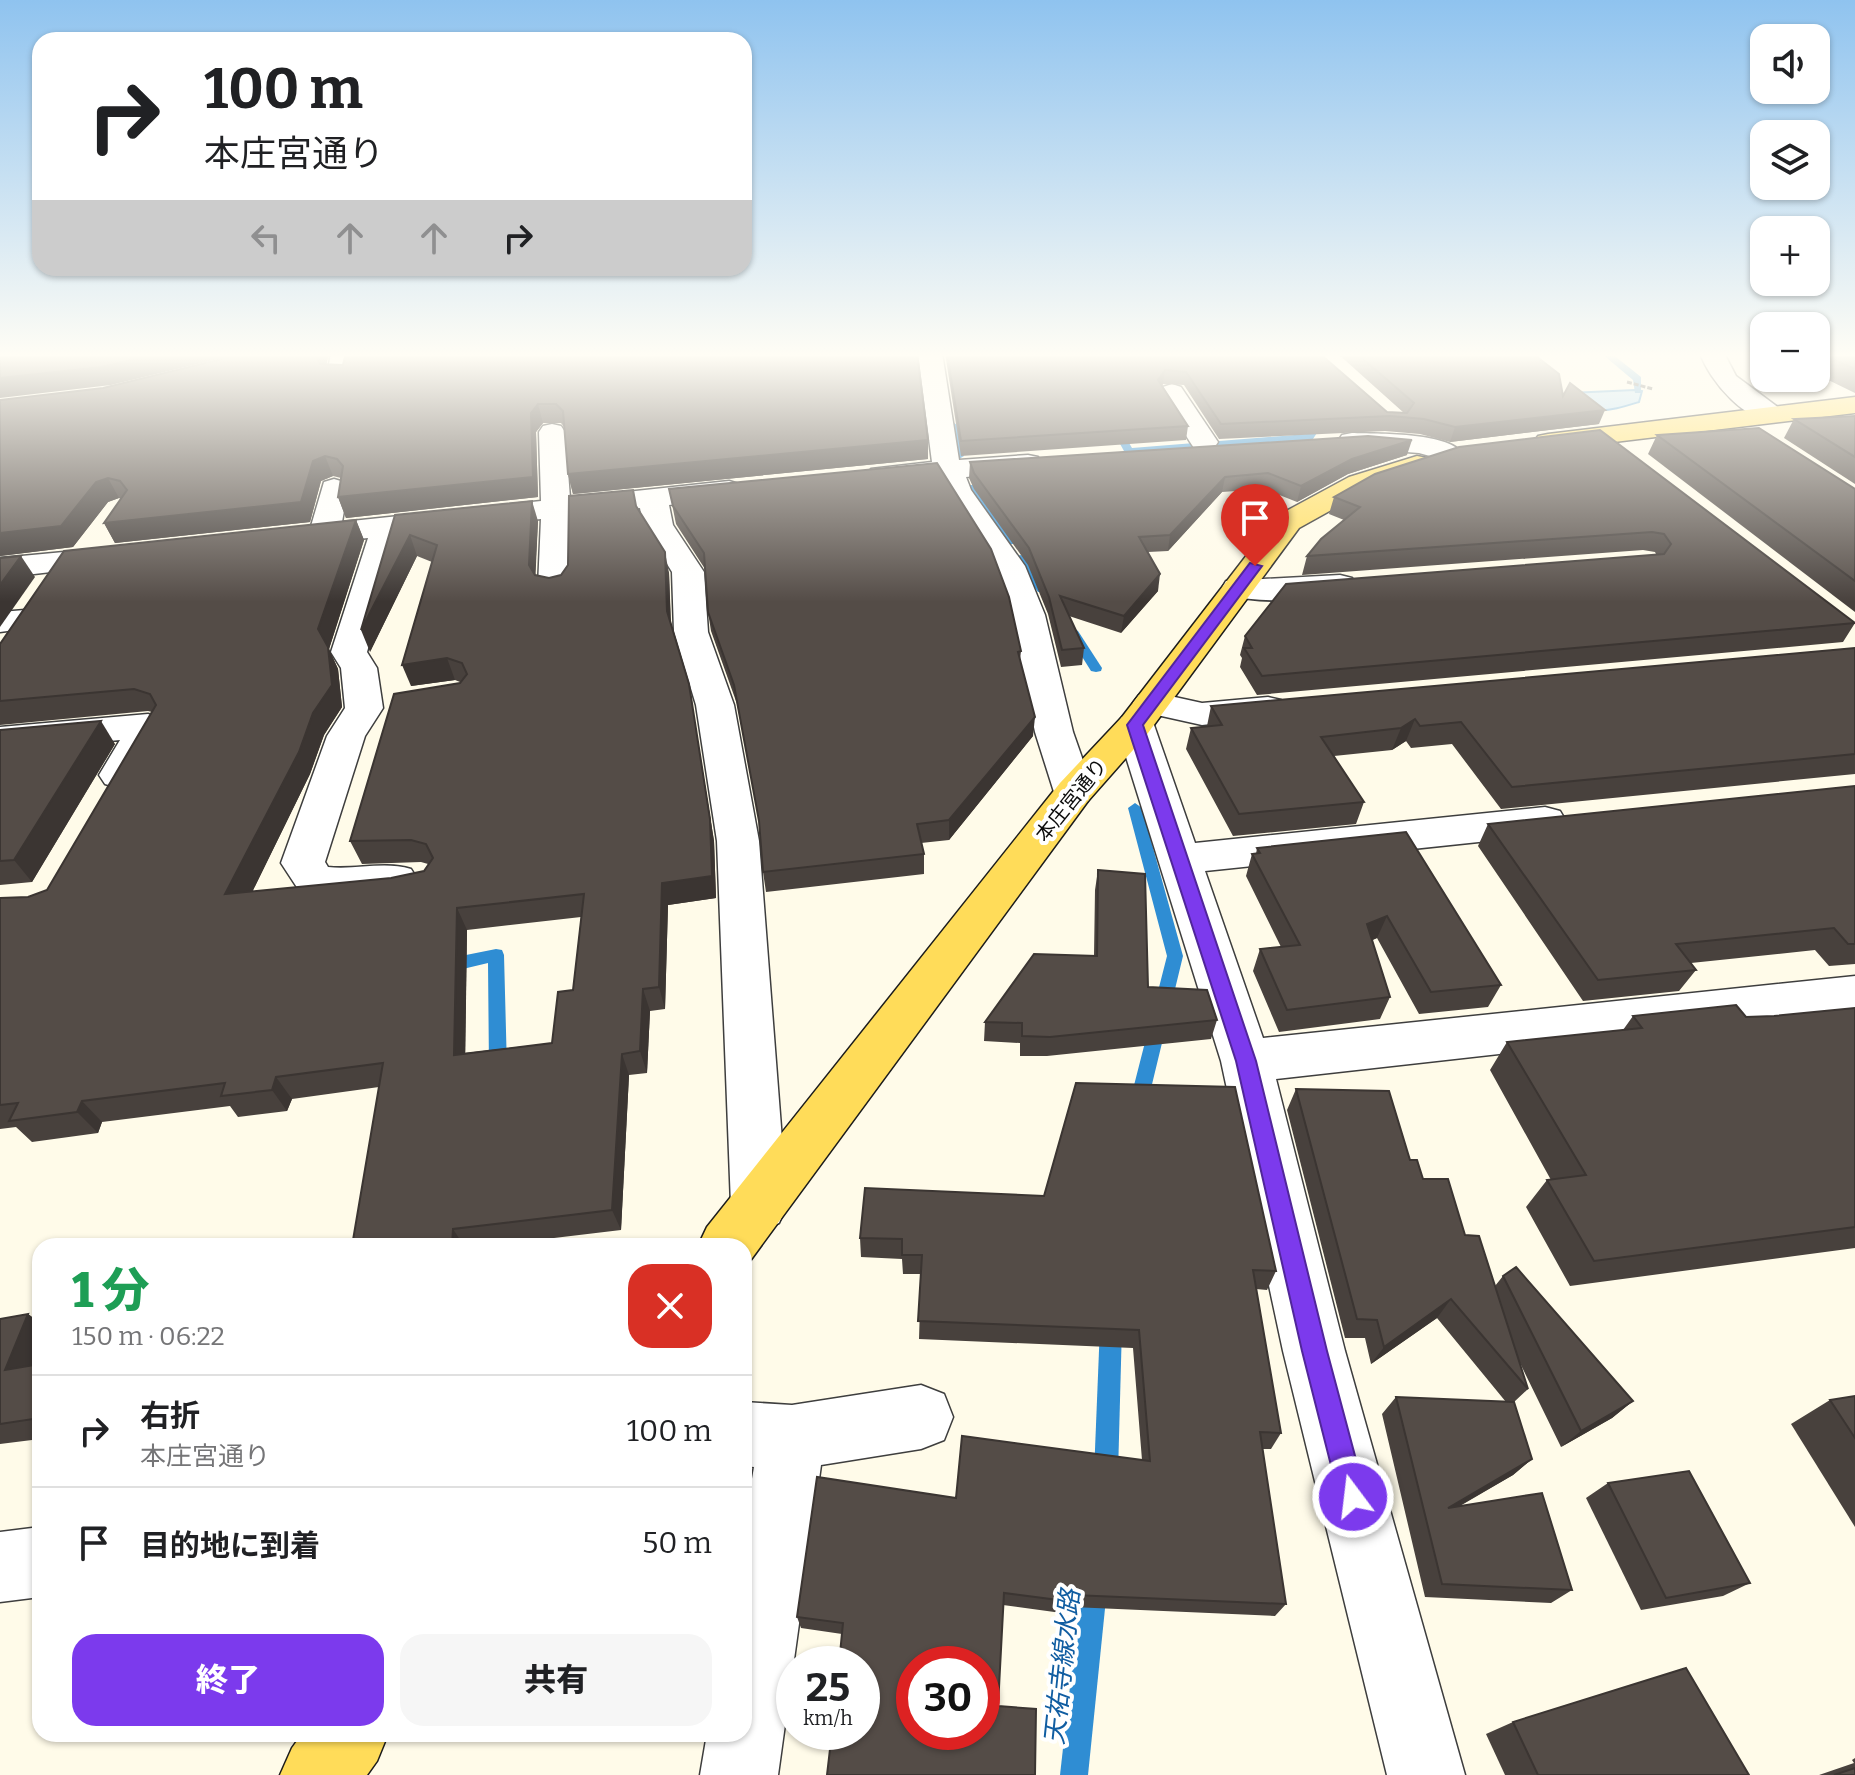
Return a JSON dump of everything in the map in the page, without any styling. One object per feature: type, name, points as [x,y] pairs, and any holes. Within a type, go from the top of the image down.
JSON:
[{"type":"main road","name":"本庄宮通り","points":[[733,1238],[1074,792],[1143,714],[1288,522],[1359,483],[1479,450],[1610,436]]},
{"type":"main road","points":[[319,1775],[344,1742]]},
{"type":"street","points":[[552,436],[556,507],[554,586]]},
{"type":"street","points":[[940,436],[947,469],[969,509],[1009,566],[1028,615],[1054,732],[1074,792]]},
{"type":"street","points":[[1197,436],[1205,449]]},
{"type":"street","points":[[1602,437],[1633,460]]},
{"type":"street","points":[[1318,444],[1388,442],[1479,450]]},
{"type":"street","points":[[854,478],[1059,461]]},
{"type":"street","points":[[280,538],[761,487]]},
{"type":"street","points":[[325,533],[334,488]]},
{"type":"street","points":[[653,498],[658,525],[688,572],[691,632],[715,705],[738,841],[759,1205]]},
{"type":"street","points":[[0,658],[13,621],[111,523]]},
{"type":"street","points":[[387,526],[349,652],[379,705],[346,736],[303,863],[315,881],[342,884],[418,879]]},
{"type":"street","points":[[0,568],[144,553]]},
{"type":"street","points":[[1238,588],[1270,590],[1363,583]]},
{"type":"street","points":[[1298,706],[1202,714],[1143,714],[1181,859],[1246,1061],[1314,1351],[1426,1775]]},
{"type":"street","points":[[0,739],[148,726],[101,806]]},
{"type":"street","points":[[1181,859],[1589,817]]},
{"type":"street","points":[[1246,1061],[1855,995]]},
{"type":"street","points":[[752,1623],[768,1436],[921,1417]]},
{"type":"street","points":[[0,1567],[32,1563]]},
{"type":"street","points":[[739,1775],[742,1742]]},
{"type":"building","points":[[0,436],[532,436],[533,477],[338,497],[343,466],[337,459],[325,456],[313,461],[301,502],[104,523],[127,490],[120,481],[108,478],[96,482],[61,526],[0,533]]},
{"type":"building","points":[[565,436],[927,436],[928,440],[568,474]]},
{"type":"building","points":[[960,436],[1039,436],[961,441]]},
{"type":"building","points":[[1368,436],[1412,440],[1352,459],[1301,486],[1268,473],[1225,477],[1170,535],[1139,537],[1160,574],[1124,616],[1060,596],[1084,648],[1062,650],[1049,597],[1029,548],[974,473],[970,462]]},
{"type":"building","points":[[1552,436],[1608,436],[1855,623],[1262,676],[1244,648],[1252,648],[1245,636],[1286,584],[1664,554],[1671,544],[1664,534],[1652,532],[1307,556],[1321,539],[1360,507],[1334,497],[1375,474],[1459,447]]},
{"type":"building","points":[[1658,436],[1771,436],[1855,489],[1855,581]]},
{"type":"building","points":[[1821,436],[1855,436],[1855,457]]},
{"type":"building","points":[[937,463],[991,549],[1009,597],[1021,651],[1018,652],[1035,717],[949,820],[917,824],[924,854],[763,872],[759,821],[734,685],[708,612],[704,553],[673,506],[669,489]]},
{"type":"building","points":[[633,490],[636,506],[665,552],[667,611],[689,684],[710,819],[712,876],[662,883],[659,987],[643,989],[640,1051],[622,1054],[612,1210],[453,1229],[452,1238],[353,1238],[383,1063],[276,1077],[272,1090],[221,1096],[225,1083],[82,1101],[77,1112],[9,1121],[18,1103],[0,1105],[0,898],[28,897],[47,890],[156,705],[150,694],[134,689],[0,701],[0,644],[64,551],[356,520],[318,629],[328,647],[332,685],[313,713],[299,752],[225,894],[391,878],[424,871],[433,858],[426,844],[411,840],[350,841],[394,694],[460,683],[467,674],[462,663],[447,658],[402,665],[437,545],[410,535],[361,630],[395,515],[532,501],[529,565],[535,575],[549,578],[561,575],[568,565],[569,496]],"holes":[[[584,894],[573,990],[558,992],[552,1043],[454,1055],[457,908]]]},
{"type":"building","points":[[21,556],[0,585],[0,558]]},
{"type":"building","points":[[1855,648],[1855,754],[1512,787],[1461,722],[1420,726],[1415,719],[1401,728],[1321,737],[1364,802],[1239,814],[1191,728],[1222,725],[1211,706]]},
{"type":"building","points":[[101,721],[14,860],[0,861],[0,730]]},
{"type":"building","points":[[1855,786],[1855,944],[1848,944],[1834,928],[1676,944],[1696,970],[1598,980],[1488,824]]},
{"type":"building","points":[[1406,832],[1501,985],[1431,992],[1387,916],[1367,924],[1390,997],[1287,1010],[1260,949],[1300,945],[1252,854],[1260,853],[1257,848]]},
{"type":"building","points":[[1098,870],[1145,874],[1148,987],[1207,990],[1217,1020],[1050,1037],[1022,1036],[1022,1023],[985,1022],[1034,954],[1097,956]]},
{"type":"building","points":[[1736,1005],[1746,1017],[1855,1008],[1855,1227],[1594,1261],[1547,1180],[1586,1175],[1507,1042],[1642,1028],[1633,1016]]},
{"type":"building","points":[[1076,1083],[1235,1087],[1276,1271],[1253,1270],[1281,1433],[1260,1432],[1286,1604],[1074,1595],[1074,1602],[1004,1593],[1000,1668],[1000,1646],[896,1646],[896,1750],[1000,1750],[1000,1706],[1036,1709],[1035,1775],[827,1775],[830,1750],[880,1750],[880,1646],[841,1646],[843,1623],[797,1617],[817,1477],[956,1498],[962,1436],[1150,1461],[1139,1330],[918,1321],[922,1255],[902,1255],[902,1239],[860,1238],[865,1188],[1044,1196]]},
{"type":"building","points":[[1296,1089],[1389,1091],[1410,1160],[1417,1160],[1423,1179],[1448,1179],[1465,1235],[1479,1236],[1528,1389],[1451,1299],[1384,1347],[1377,1320],[1357,1319]]},
{"type":"building","points":[[1516,1267],[1633,1401],[1581,1431],[1503,1276]]},
{"type":"building","points":[[28,1314],[5,1370],[32,1365],[32,1419],[0,1424],[0,1319]]},
{"type":"building","points":[[1855,1396],[1855,1438],[1830,1400]]},
{"type":"building","points":[[1396,1397],[1514,1402],[1532,1459],[1448,1508],[1542,1493],[1572,1590],[1442,1584]]},
{"type":"building","points":[[1689,1471],[1750,1583],[1666,1598],[1608,1483]]},
{"type":"building","points":[[1686,1668],[1749,1775],[1538,1775],[1513,1722]]},
{"type":"building","points":[[1855,1768],[1855,1775],[1834,1775]]},
{"type":"waterway","name":"天祐寺線水路","points":[[956,436],[959,456]]},
{"type":"waterway","points":[[1121,436],[1129,451],[1311,436]]},
{"type":"waterway","name":"天祐寺線水路","points":[[971,487],[979,503],[1009,542]]},
{"type":"waterway","name":"天祐寺線水路","points":[[1020,558],[1042,589]]},
{"type":"waterway","name":"天祐寺線水路","points":[[1072,631],[1096,668]]},
{"type":"waterway","name":"天祐寺線水路","points":[[1135,808],[1175,956],[1138,1105]]},
{"type":"waterway","points":[[446,966],[496,955],[498,1069]]},
{"type":"waterway","name":"天祐寺線水路","points":[[1106,1474],[1111,1326]]},
{"type":"waterway","name":"天祐寺線水路","points":[[1074,1775],[1094,1589]]},
{"type":"route","points":[[1255,566],[1135,725],[1246,1061],[1314,1351],[1353,1497]]}]
